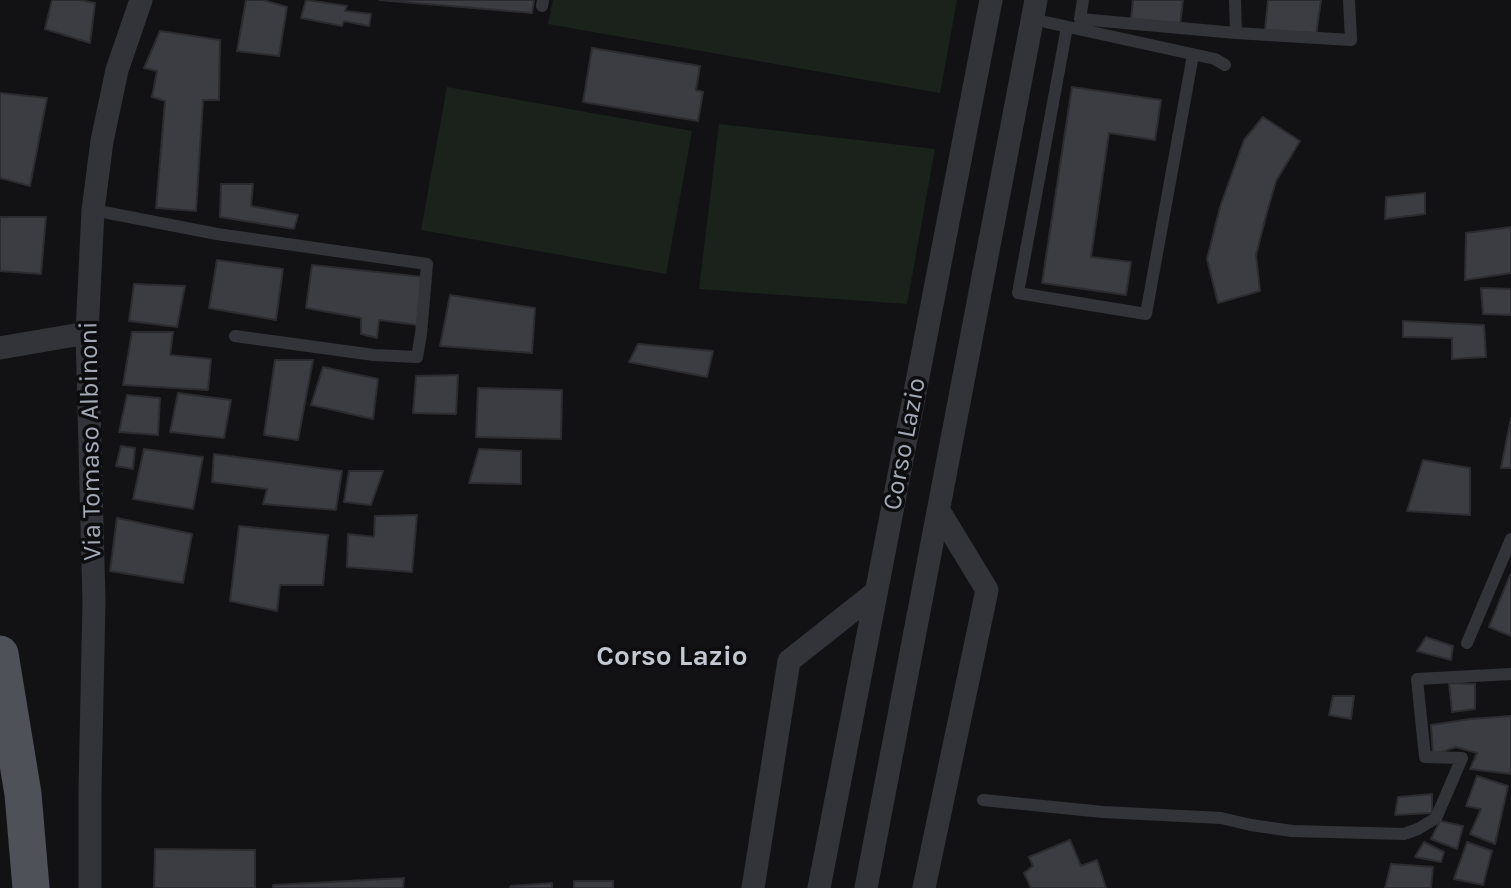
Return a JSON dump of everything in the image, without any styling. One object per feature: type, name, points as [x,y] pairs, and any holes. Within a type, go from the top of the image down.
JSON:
[{"type":"main road","points":[[0,654],[23,794],[31,888]]},
{"type":"street","name":"Via Tomaso Albinoni","points":[[90,888],[94,601],[87,333],[93,210],[102,141],[117,70],[141,0]]},
{"type":"street","name":"Corso Lazio","points":[[819,888],[991,0]]},
{"type":"street","name":"Corso Lazio","points":[[866,888],[1034,9]]},
{"type":"street","points":[[0,348],[87,333]]},
{"type":"street","points":[[924,888],[987,590],[939,511]]},
{"type":"street","points":[[753,888],[789,661],[876,592]]},
{"type":"lane","points":[[1083,0],[1080,19],[1351,40],[1349,0]]},
{"type":"lane","points":[[1235,0],[1236,33]]},
{"type":"lane","points":[[1034,9],[1067,27],[1215,60],[1225,65]]},
{"type":"lane","points":[[1067,27],[1018,293],[1146,314],[1193,55]]},
{"type":"lane","points":[[93,210],[217,234],[427,264],[417,357],[374,355],[235,336]]},
{"type":"lane","points":[[1467,643],[1511,539]]},
{"type":"lane","points":[[983,800],[1102,813],[1221,818],[1292,831],[1405,834],[1436,818],[1462,758],[1424,757],[1417,679],[1511,674]]},
{"type":"shaded area","points":[[553,0],[957,0],[940,93],[548,24]]},
{"type":"shaded area","points":[[447,87],[692,131],[666,274],[421,230]]},
{"type":"shaded area","points":[[719,124],[935,149],[907,304],[699,289]]},
{"type":"building","points":[[52,0],[95,3],[90,43],[45,29]]},
{"type":"building","points":[[246,0],[263,0],[287,7],[279,56],[237,51]]},
{"type":"building","points":[[306,0],[347,6],[345,11],[371,14],[369,26],[344,21],[342,26],[301,18]]},
{"type":"building","points":[[380,0],[534,0],[532,13]]},
{"type":"building","points":[[1133,0],[1183,0],[1180,25],[1131,19]]},
{"type":"building","points":[[1268,0],[1321,0],[1316,36],[1265,30]]},
{"type":"building","points":[[160,31],[220,40],[219,100],[203,100],[196,211],[156,208],[165,101],[152,97],[157,71],[144,68]]},
{"type":"building","points":[[592,48],[700,66],[696,90],[703,92],[698,121],[583,102]]},
{"type":"building","points":[[1072,87],[1161,100],[1155,140],[1109,133],[1091,257],[1131,262],[1126,295],[1042,283]]},
{"type":"building","points":[[0,93],[47,98],[30,186],[0,178]]},
{"type":"building","points":[[1263,117],[1300,141],[1276,181],[1267,212],[1256,255],[1260,291],[1218,303],[1207,259],[1220,207],[1244,140]]},
{"type":"building","points":[[221,184],[253,184],[251,206],[298,215],[294,229],[220,217]]},
{"type":"building","points":[[1425,193],[1425,214],[1385,219],[1386,197]]},
{"type":"building","points":[[0,217],[46,217],[41,274],[0,271]]},
{"type":"building","points":[[1511,227],[1511,273],[1465,280],[1466,233]]},
{"type":"building","points":[[217,260],[283,269],[276,320],[209,308]]},
{"type":"building","points":[[312,265],[424,277],[417,325],[379,320],[377,338],[361,334],[361,318],[306,308]]},
{"type":"building","points":[[134,284],[185,286],[177,327],[129,321]]},
{"type":"building","points":[[1481,288],[1511,289],[1511,315],[1483,314]]},
{"type":"building","points":[[450,295],[535,308],[532,353],[440,346]]},
{"type":"building","points":[[1403,321],[1484,325],[1486,357],[1452,359],[1452,338],[1403,337]]},
{"type":"building","points":[[132,332],[173,332],[170,355],[211,359],[208,390],[123,385]]},
{"type":"building","points":[[638,344],[713,351],[707,377],[629,362]]},
{"type":"building","points":[[275,360],[313,360],[298,440],[264,435]]},
{"type":"building","points":[[323,367],[378,379],[373,419],[311,405]]},
{"type":"building","points":[[458,375],[456,414],[413,413],[416,376]]},
{"type":"building","points":[[478,388],[562,390],[561,439],[476,437]]},
{"type":"building","points":[[178,393],[231,400],[224,438],[170,432]]},
{"type":"building","points":[[127,395],[160,398],[158,435],[119,432]]},
{"type":"building","points":[[1511,418],[1511,468],[1501,468]]},
{"type":"building","points":[[121,446],[135,448],[133,469],[116,466]]},
{"type":"building","points":[[144,449],[203,457],[193,509],[133,499]]},
{"type":"building","points":[[479,449],[521,451],[521,484],[469,483]]},
{"type":"building","points":[[214,454],[342,471],[336,510],[263,504],[267,489],[212,482]]},
{"type":"building","points":[[1423,460],[1470,468],[1470,515],[1407,511]]},
{"type":"building","points":[[349,471],[383,471],[371,505],[344,502]]},
{"type":"building","points":[[417,515],[412,572],[347,567],[348,534],[374,537],[375,516]]},
{"type":"building","points":[[117,518],[192,534],[183,583],[110,571]]},
{"type":"building","points":[[239,526],[328,535],[323,585],[280,585],[277,611],[230,601]]},
{"type":"building","points":[[1511,575],[1511,636],[1489,627]]},
{"type":"building","points":[[1426,637],[1453,646],[1451,660],[1417,651]]},
{"type":"building","points":[[1449,683],[1475,684],[1475,709],[1452,712]]},
{"type":"building","points":[[1333,696],[1354,696],[1351,719],[1329,715]]},
{"type":"building","points":[[1511,716],[1511,774],[1470,769],[1477,753],[1456,747],[1433,755],[1431,725]]},
{"type":"building","points":[[1477,776],[1508,786],[1495,844],[1470,834],[1481,809],[1466,806]]},
{"type":"building","points":[[1432,794],[1432,813],[1395,815],[1398,797]]},
{"type":"building","points":[[1440,821],[1463,826],[1457,849],[1431,839]]},
{"type":"building","points":[[1070,840],[1081,866],[1097,860],[1106,888],[1031,888],[1024,873],[1033,866],[1029,857]]},
{"type":"building","points":[[1424,842],[1444,852],[1441,862],[1415,857]]},
{"type":"building","points":[[1467,842],[1492,851],[1483,885],[1454,879]]},
{"type":"building","points":[[155,849],[255,850],[255,888],[154,888]]},
{"type":"building","points":[[1391,864],[1433,867],[1431,888],[1385,888]]},
{"type":"building","points":[[404,878],[403,888],[273,888],[273,885]]},
{"type":"building","points":[[574,881],[613,881],[613,888],[574,888]]},
{"type":"building","points":[[552,883],[552,888],[510,888],[511,886]]},
{"type":"district","name":"Corso Lazio","points":[[672,657]]}]
